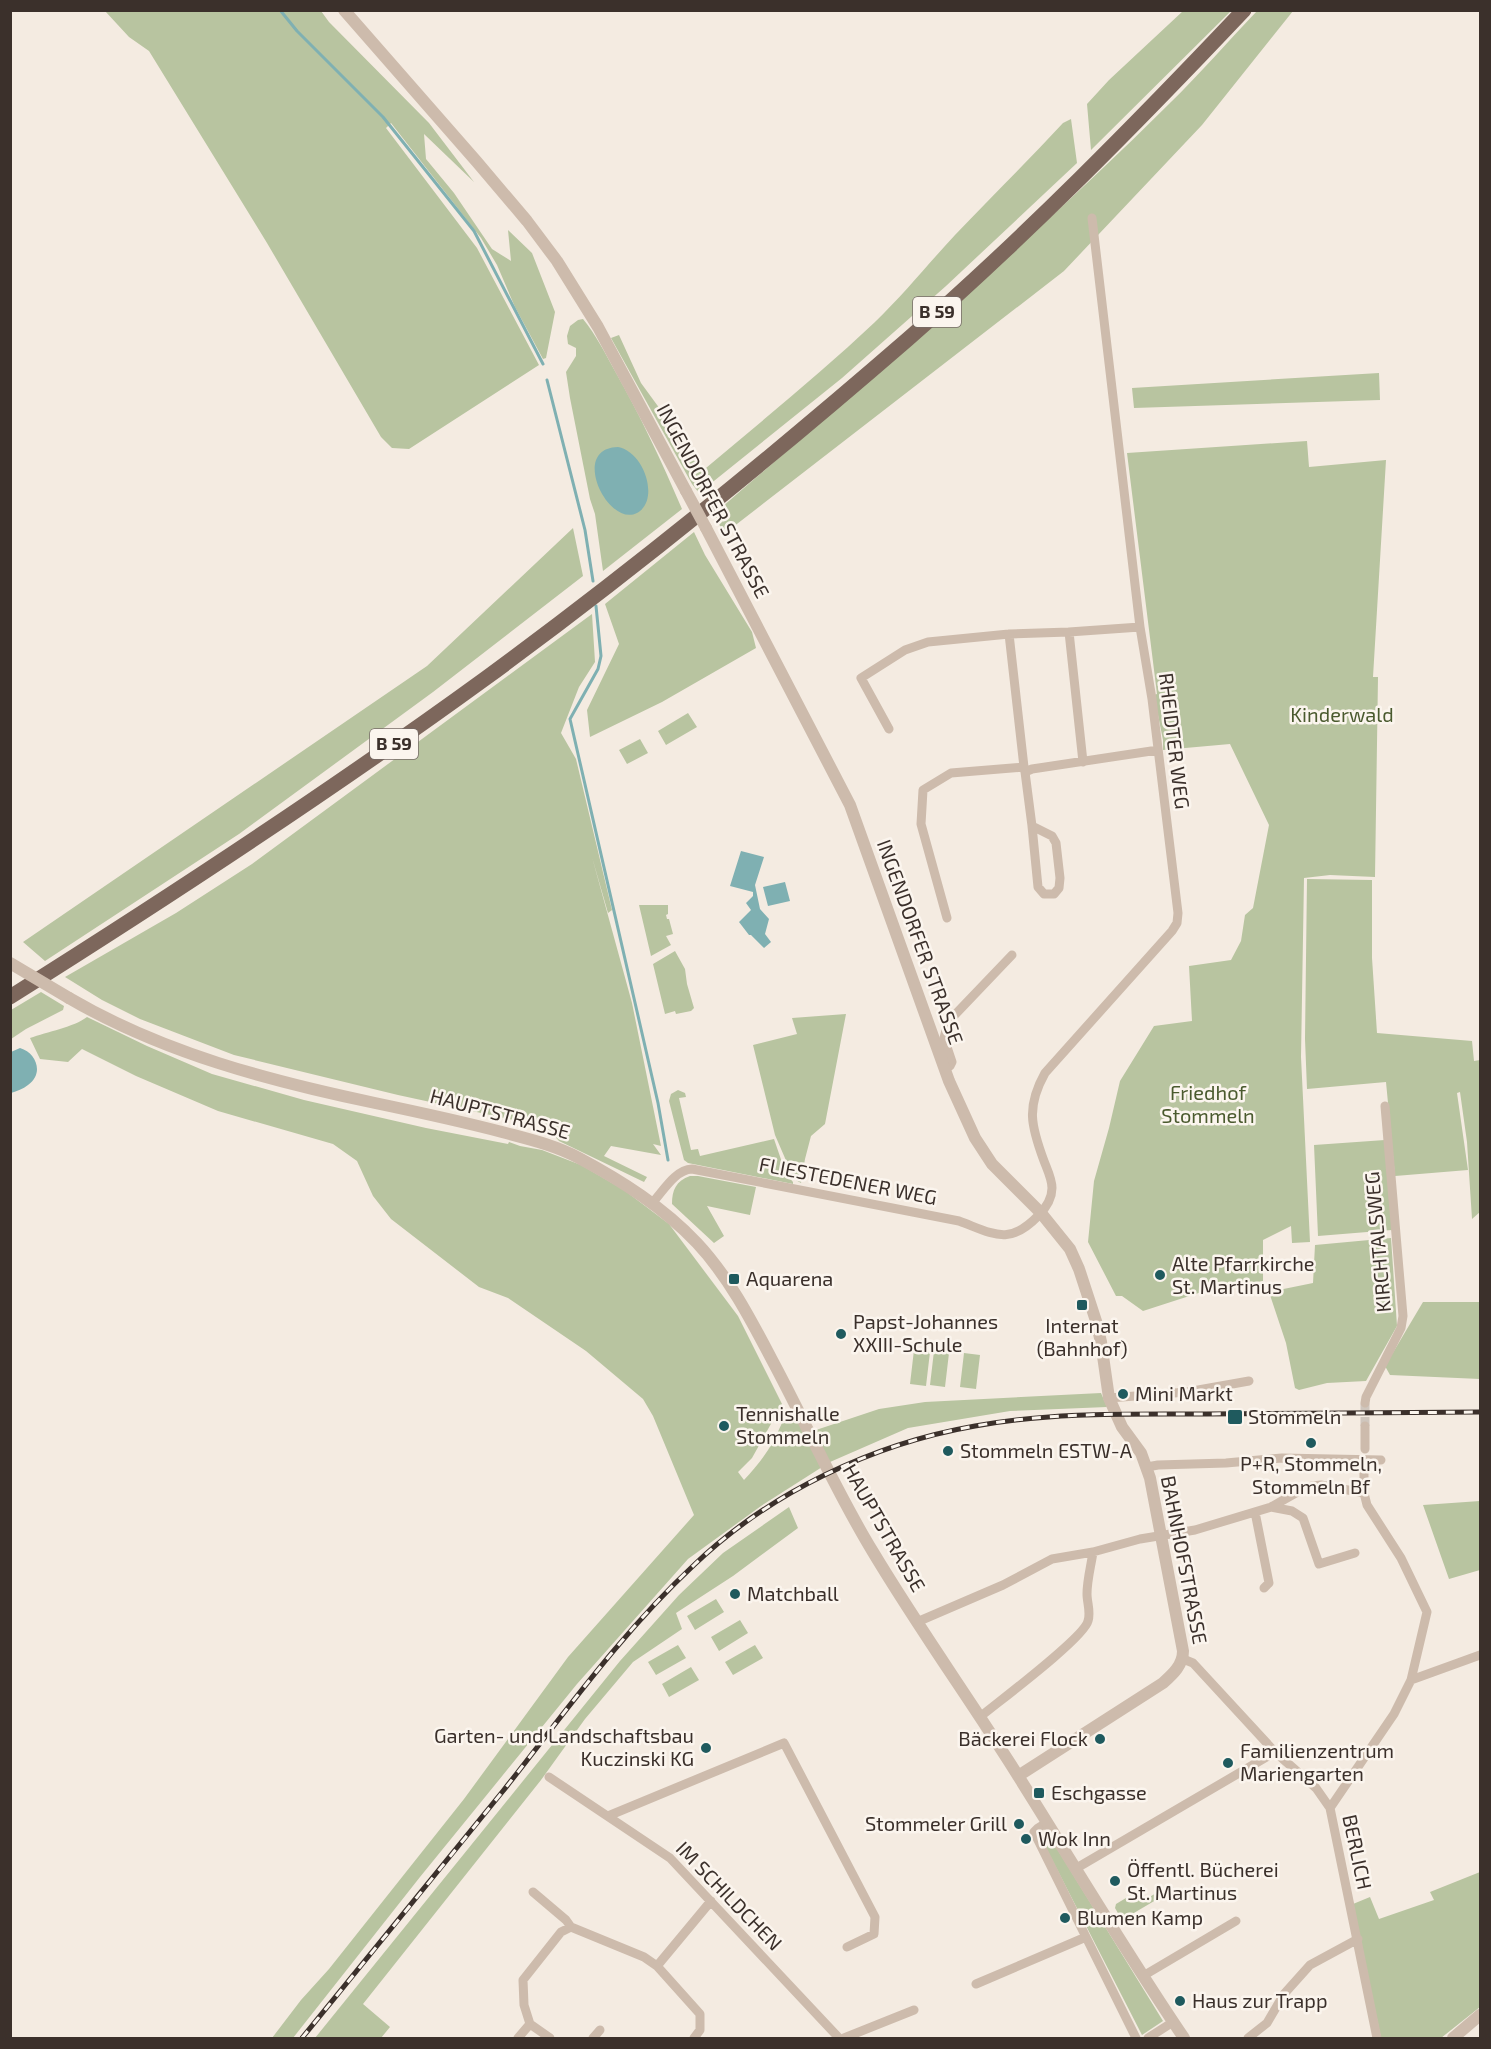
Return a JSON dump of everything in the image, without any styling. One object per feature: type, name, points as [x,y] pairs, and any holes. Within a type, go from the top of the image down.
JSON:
[{"type":"main road","name":"B 59","points":[[10,997],[295,812],[478,684],[585,604],[721,497],[910,337],[1072,187],[1244,10]]},
{"type":"street","name":"INGENDORFER STRASSE","points":[[344,10],[527,221],[557,261],[598,327],[706,528],[850,806],[945,1068],[975,1138],[992,1164],[1041,1213],[1070,1249],[1096,1321],[1108,1398],[1118,1420]]},
{"type":"street","name":"RHEIDTER WEG","points":[[1041,1213],[1050,1199],[1052,1185],[1031,1121],[1036,1089],[1045,1073],[1172,931],[1177,923],[1178,913],[1140,627],[1092,218]]},
{"type":"street","points":[[889,729],[861,678],[905,650],[928,642],[1009,633],[1140,627]]},
{"type":"street","points":[[1069,632],[1083,762]]},
{"type":"street","points":[[1009,633],[1038,886],[1044,894],[1054,894],[1059,888],[1060,878],[1056,843],[1052,836],[1032,826]]},
{"type":"street","points":[[947,918],[921,824],[923,790],[951,773],[1032,769],[1158,750]]},
{"type":"street","name":"INGENDORFER STRASSE","points":[[945,1068],[952,1062],[944,1038],[948,1022],[1012,955]]},
{"type":"street","name":"HAUPTSTRASSE","points":[[10,963],[69,998],[137,1032],[201,1058],[319,1092],[454,1120],[543,1142],[576,1156],[653,1202],[698,1244],[744,1307],[788,1389],[836,1488],[873,1551],[1184,2038]]},
{"type":"street","name":"KIRCHTALSWEG","points":[[1365,1402],[1401,1328],[1403,1317],[1385,1106]]},
{"type":"street","name":"FLIESTEDENER WEG","points":[[653,1202],[676,1175],[681,1171],[692,1169],[959,1221],[996,1235],[1013,1235],[1026,1228],[1041,1213]]},
{"type":"street","points":[[1108,1398],[1187,1392],[1249,1381]]},
{"type":"street","name":"BAHNHOFSTRASSE","points":[[1118,1420],[1138,1447],[1147,1467],[1183,1659]]},
{"type":"street","points":[[1365,1426],[1365,1449]]},
{"type":"street","name":"BAHNHOFSTRASSE","points":[[1147,1467],[1282,1458],[1380,1460]]},
{"type":"street","points":[[1330,1808],[1394,1714],[1411,1680],[1427,1612],[1401,1558],[1368,1505],[1364,1493],[1364,1471]]},
{"type":"street","points":[[917,1622],[1003,1585],[1052,1558],[1093,1552],[1140,1539],[1195,1530],[1270,1507],[1312,1486],[1321,1485],[1364,1493]]},
{"type":"street","points":[[1270,1507],[1292,1511],[1303,1518],[1319,1564],[1354,1553]]},
{"type":"street","points":[[1255,1512],[1269,1583],[1264,1588]]},
{"type":"street","points":[[980,1716],[1071,1643],[1087,1626],[1090,1612],[1087,1595],[1093,1552]]},
{"type":"street","points":[[1411,1680],[1480,1655]]},
{"type":"street","points":[[1018,1776],[1163,1683],[1183,1659]]},
{"type":"street","name":"BERLICH","points":[[1183,1659],[1193,1663],[1275,1752],[1316,1788],[1330,1808],[1377,2038]]},
{"type":"street","points":[[608,1816],[784,1743],[875,1917],[874,1934],[847,1947]]},
{"type":"street","points":[[1076,1869],[1275,1752]]},
{"type":"street","name":"IM SCHILDCHEN","points":[[549,1777],[670,1858],[839,2038]]},
{"type":"street","points":[[1046,1823],[1034,1833],[1136,2038]]},
{"type":"street","points":[[534,1892],[571,1927],[644,1957],[657,1966],[700,2014],[700,2030],[694,2038]]},
{"type":"street","points":[[657,1966],[711,1901]]},
{"type":"street","points":[[1143,1976],[1236,1921]]},
{"type":"street","points":[[550,2038],[530,2024],[525,2005],[523,1980],[561,1932],[571,1927]]},
{"type":"street","points":[[976,1984],[1086,1937]]},
{"type":"street","points":[[1248,2038],[1267,2023],[1284,1994],[1310,1965],[1358,1939]]},
{"type":"street","points":[[844,2038],[914,2010]]},
{"type":"street","points":[[1453,2038],[1480,2015]]},
{"type":"street","points":[[1148,2038],[1173,2022]]},
{"type":"street","points":[[518,2038],[530,2024]]},
{"type":"street","points":[[593,2038],[600,2030]]},
{"type":"green space","points":[[105,11],[321,11],[329,22],[429,123],[474,182],[424,134],[426,159],[454,193],[492,249],[511,261],[508,230],[532,253],[555,312],[546,358],[543,359],[515,307],[497,265],[481,238],[391,123],[386,128],[477,248],[539,365],[409,449],[392,448],[381,437],[267,243],[149,51],[129,37]]},
{"type":"green space","points":[[1183,11],[1231,11],[1091,150],[1087,104],[1109,80]]},
{"type":"green space","points":[[1257,11],[1293,11],[1202,125],[1064,271],[724,534],[714,514],[946,312],[1059,209],[1181,92]]},
{"type":"green space","points":[[1071,119],[1077,163],[946,286],[842,378],[699,493],[611,338],[619,335],[641,383],[660,409],[688,457],[706,468],[813,378],[875,322],[1063,123]]},
{"type":"green space","points":[[583,319],[600,344],[633,405],[682,509],[603,571],[595,514],[590,499],[566,372],[576,356],[576,348],[568,344],[567,336],[570,326]]},
{"type":"green space","points":[[1379,373],[1380,400],[1134,408],[1132,388]]},
{"type":"green space","points":[[1307,441],[1309,467],[1386,460],[1373,677],[1378,677],[1375,877],[1330,875],[1304,878],[1301,1057],[1310,1242],[1292,1243],[1291,1226],[1263,1240],[1263,1281],[1211,1289],[1143,1311],[1122,1296],[1116,1296],[1088,1242],[1094,1181],[1120,1081],[1154,1026],[1192,1021],[1189,966],[1231,960],[1241,941],[1245,915],[1253,908],[1269,825],[1230,744],[1163,750],[1154,695],[1157,694],[1127,453]]},
{"type":"green space","points":[[573,528],[583,576],[433,692],[239,834],[45,961],[23,942],[427,666]]},
{"type":"green space","points":[[694,532],[705,555],[752,632],[756,648],[662,702],[590,737],[587,710],[619,644],[605,604]]},
{"type":"green space","points":[[592,614],[595,662],[579,687],[561,733],[576,759],[612,910],[608,913],[592,857],[632,1003],[661,1146],[653,1144],[661,1155],[611,1146],[604,1156],[647,1177],[644,1182],[559,1141],[546,1127],[398,1095],[234,1055],[140,1019],[102,1000],[65,977],[176,913],[252,864]]},
{"type":"green space","points":[[688,713],[697,727],[666,745],[658,731]]},
{"type":"green space","points":[[640,739],[648,753],[627,764],[619,750]]},
{"type":"green space","points":[[1307,879],[1372,880],[1372,958],[1377,1033],[1472,1041],[1474,1061],[1480,1060],[1480,1212],[1472,1219],[1467,1142],[1460,1092],[1457,1093],[1468,1170],[1395,1176],[1386,1082],[1307,1089],[1305,1039]]},
{"type":"green space","points":[[639,905],[668,905],[666,915],[673,934],[666,936],[671,945],[651,956]]},
{"type":"green space","points":[[675,951],[685,969],[694,1008],[691,1011],[676,1014],[675,1011],[665,1014],[653,964]]},
{"type":"green space","points":[[41,992],[64,1006],[63,1010],[11,1039],[11,1010]]},
{"type":"green space","points":[[846,1014],[825,1124],[811,1136],[801,1183],[794,1179],[775,1135],[753,1045],[797,1034],[792,1018]]},
{"type":"green space","points":[[87,1017],[212,1074],[304,1100],[426,1128],[542,1150],[581,1165],[624,1190],[669,1224],[738,1316],[782,1404],[752,1458],[738,1472],[744,1480],[767,1452],[782,1423],[790,1413],[799,1424],[813,1452],[823,1447],[816,1430],[879,1409],[925,1402],[1101,1393],[1107,1407],[1010,1411],[908,1428],[830,1462],[761,1506],[688,1559],[577,1684],[293,2038],[272,2038],[464,1799],[568,1657],[694,1515],[653,1416],[643,1399],[586,1351],[508,1298],[479,1287],[391,1219],[373,1196],[357,1161],[333,1144],[218,1111],[136,1076],[82,1049],[68,1062],[40,1059],[30,1038],[82,1021]]},
{"type":"green space","points":[[678,1090],[685,1093],[686,1097],[679,1098],[691,1150],[698,1149],[700,1156],[774,1139],[786,1174],[793,1184],[688,1163],[684,1160],[669,1101],[671,1094]]},
{"type":"green space","points":[[1385,1140],[1392,1230],[1318,1236],[1314,1145]]},
{"type":"green space","points":[[690,1176],[756,1187],[750,1215],[707,1206],[724,1236],[714,1243],[672,1204],[676,1187]]},
{"type":"green space","points":[[1391,1238],[1397,1326],[1366,1381],[1327,1383],[1299,1390],[1295,1388],[1286,1343],[1269,1292],[1313,1283],[1315,1245]]},
{"type":"green space","points":[[1423,1302],[1480,1302],[1480,1379],[1390,1375],[1385,1366]]},
{"type":"green space","points":[[914,1350],[930,1352],[926,1386],[910,1384]]},
{"type":"green space","points":[[934,1351],[949,1353],[945,1387],[930,1385]]},
{"type":"green space","points":[[964,1353],[980,1355],[976,1389],[960,1387]]},
{"type":"green space","points":[[1480,1501],[1480,1570],[1449,1579],[1423,1505]]},
{"type":"green space","points":[[789,1507],[798,1528],[733,1576],[676,1613],[682,1629],[633,1662],[585,1719],[541,1780],[363,2004],[390,2027],[381,2038],[315,2038],[620,1661],[679,1595],[723,1553]]},
{"type":"green space","points":[[716,1599],[724,1612],[695,1630],[687,1616]]},
{"type":"green space","points":[[740,1620],[748,1633],[719,1651],[711,1637]]},
{"type":"green space","points":[[678,1645],[686,1658],[656,1675],[648,1662]]},
{"type":"green space","points":[[755,1645],[763,1658],[733,1675],[725,1662]]},
{"type":"green space","points":[[691,1667],[699,1680],[669,1697],[662,1684]]},
{"type":"green space","points":[[1048,1834],[1163,2021],[1142,2035],[1042,1840]]},
{"type":"green space","points":[[1480,1872],[1480,2007],[1441,2038],[1381,2038],[1353,1904],[1370,1897],[1379,1919],[1434,1900],[1430,1892]]},
{"type":"green space","points":[[1136,1892],[1138,1894],[1142,1892],[1146,1899],[1158,1892],[1161,1897],[1122,1920],[1115,1908],[1116,1904]]},
{"type":"water","points":[[618,447],[628,451],[636,458],[646,477],[648,498],[644,507],[637,513],[626,515],[615,509],[605,499],[598,486],[595,472],[596,460],[604,451]]},
{"type":"water","points":[[741,851],[764,857],[755,885],[760,909],[769,919],[765,934],[771,942],[764,948],[749,935],[739,922],[751,910],[746,903],[753,896],[753,892],[730,886]]},
{"type":"water","points":[[785,882],[790,901],[768,906],[763,887]]},
{"type":"water","points":[[20,1048],[31,1054],[34,1059],[36,1075],[26,1086],[11,1093],[11,1052]]},
{"type":"waterway","points":[[280,10],[297,31],[383,117],[474,231],[543,364]]},
{"type":"waterway","points":[[547,380],[585,530],[593,581]]},
{"type":"waterway","points":[[596,606],[601,656],[598,669],[570,719],[658,1103],[668,1160]]},
{"type":"tunnel","points":[[1365,1403],[1365,1426]]},
{"type":"railway","points":[[302,2038],[503,1791],[594,1675],[667,1591],[723,1539],[755,1515],[824,1475],[898,1445],[936,1434],[1032,1418],[1119,1414],[1480,1412]]},
{"type":"place","name":"Alte Pfarrkirche St. Martinus","points":[[1160,1275]]},
{"type":"place","name":"Aquarena","points":[[734,1279]]},
{"type":"place","name":"Internat (Bahnhof)","points":[[1082,1305]]},
{"type":"place","name":"Papst-Johannes XXIII-Schule","points":[[841,1334]]},
{"type":"place","name":"Mini Markt","points":[[1123,1394]]},
{"type":"place","name":"Stommeln","points":[[1235,1417]]},
{"type":"place","name":"Tennishalle Stommeln","points":[[724,1426]]},
{"type":"place","name":"P+R, Stommeln, Stommeln Bf","points":[[1311,1443]]},
{"type":"place","name":"Stommeln ESTW-A","points":[[948,1451]]},
{"type":"place","name":"Matchball","points":[[735,1594]]},
{"type":"place","name":"Bäckerei Flock","points":[[1100,1739]]},
{"type":"place","name":"Garten- und Landschaftsbau Kuczinski KG","points":[[706,1748]]},
{"type":"place","name":"Familienzentrum Mariengarten","points":[[1228,1763]]},
{"type":"place","name":"Eschgasse","points":[[1039,1793]]},
{"type":"place","name":"Stommeler Grill","points":[[1019,1824]]},
{"type":"place","name":"Wok Inn","points":[[1026,1839]]},
{"type":"place","name":"Öffentl. Bücherei St. Martinus","points":[[1115,1881]]},
{"type":"place","name":"Blumen Kamp","points":[[1065,1918]]},
{"type":"place","name":"Haus zur Trapp","points":[[1180,2001]]},
{"type":"park label","name":"Kinderwald","points":[[1342,715]]},
{"type":"park label","name":"Friedhof Stommeln","points":[[1208,1104]]}]
